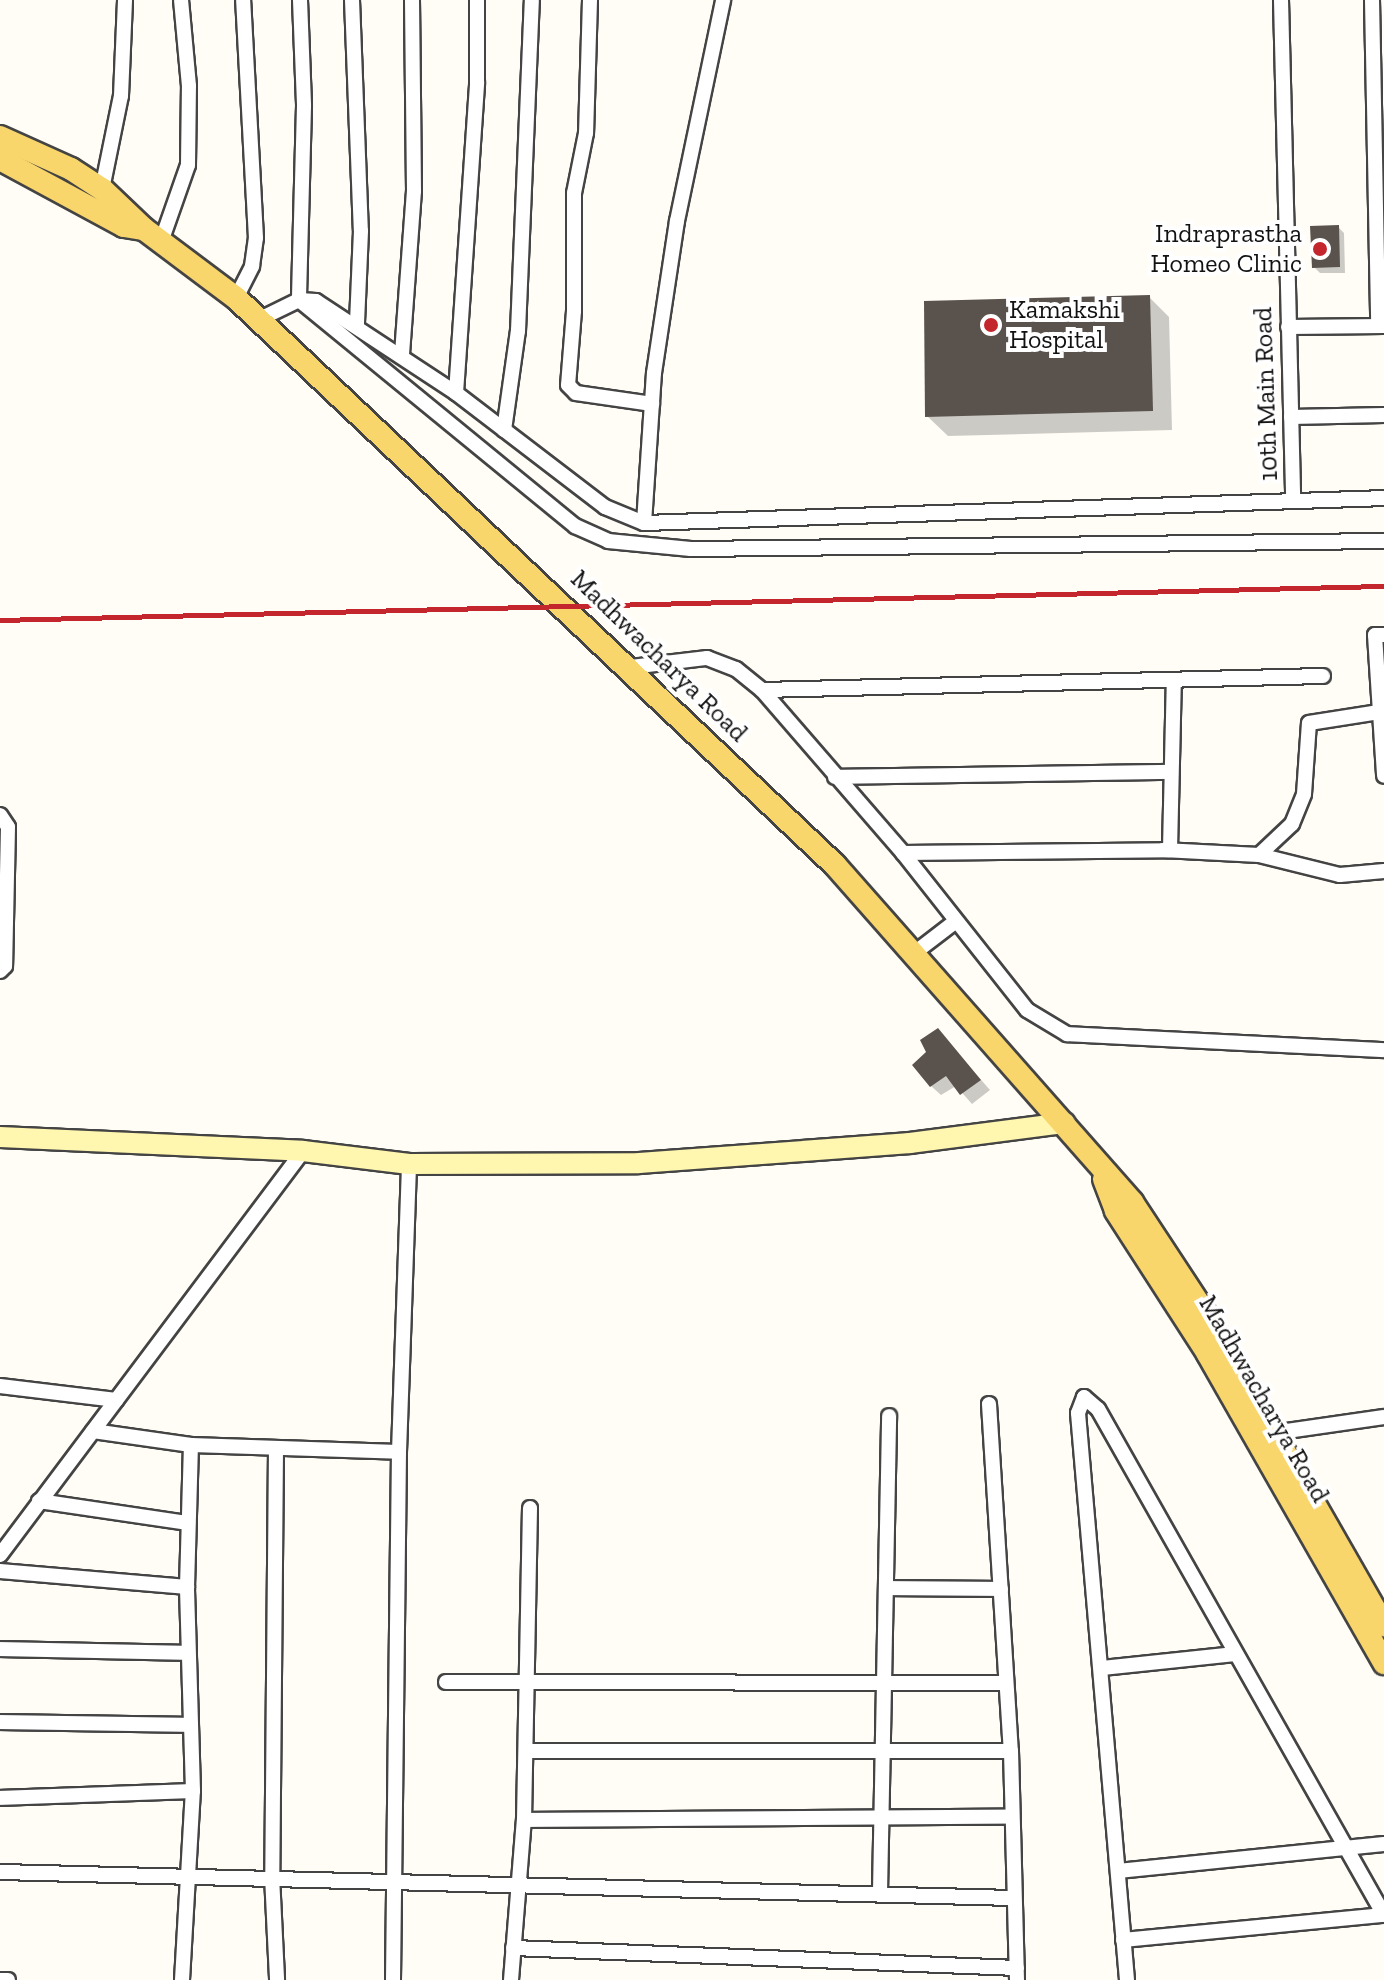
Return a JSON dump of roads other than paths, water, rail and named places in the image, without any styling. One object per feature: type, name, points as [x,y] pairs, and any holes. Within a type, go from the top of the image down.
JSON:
[{"type":"main road","name":"Madhwacharya Road","points":[[0,137],[71,169],[102,189],[152,235],[236,298],[631,667],[835,865],[1132,1202],[1197,1301],[1384,1625]]},
{"type":"main road","name":"Madhwacharya Road","points":[[0,159],[124,226],[152,235]]},
{"type":"main road","name":"Madhwacharya Road","points":[[1098,1163],[1116,1211],[1208,1354],[1384,1663]]},
{"type":"street","points":[[102,189],[121,96],[125,0]]},
{"type":"street","points":[[152,235],[188,165],[189,86],[181,0]]},
{"type":"street","points":[[236,298],[252,266],[256,238],[243,0]]},
{"type":"street","points":[[299,300],[304,106],[300,0]]},
{"type":"street","points":[[352,0],[361,231],[357,324]]},
{"type":"street","points":[[402,354],[414,191],[412,0]]},
{"type":"street","points":[[456,393],[477,82],[477,0]]},
{"type":"street","points":[[504,430],[518,331],[532,0]]},
{"type":"street","points":[[590,0],[586,133],[574,193],[568,385],[576,393],[652,404]]},
{"type":"street","points":[[644,523],[652,404],[677,221],[723,0]]},
{"type":"street","name":"10th Main Road","points":[[1281,0],[1293,498]]},
{"type":"street","points":[[1288,327],[1381,326],[1372,0]]},
{"type":"street","points":[[299,300],[564,518],[608,541],[691,549],[1384,541]]},
{"type":"street","points":[[260,319],[299,300],[316,301],[402,354],[605,507],[644,523],[1293,498],[1384,498]]},
{"type":"street","points":[[1291,417],[1384,415]]},
{"type":"street","points":[[1384,635],[1375,635],[1384,776]]},
{"type":"street","points":[[631,667],[707,658],[736,669],[762,690],[903,853],[1027,1010],[1067,1034],[1384,1050]]},
{"type":"street","points":[[762,690],[1323,676]]},
{"type":"street","points":[[903,853],[1170,850],[1169,772],[1174,680]]},
{"type":"street","points":[[1259,855],[1292,824],[1304,794],[1309,723],[1381,720]]},
{"type":"street","points":[[835,777],[1169,772]]},
{"type":"street","points":[[0,815],[8,827],[5,966],[0,971]]},
{"type":"street","points":[[1159,850],[1259,855],[1340,875],[1384,871]]},
{"type":"street","points":[[913,954],[956,921]]},
{"type":"street","points":[[0,1137],[303,1151],[409,1164],[639,1163],[910,1143],[1065,1123]]},
{"type":"street","points":[[0,1555],[303,1151]]},
{"type":"street","points":[[393,1980],[399,1452],[409,1164]]},
{"type":"street","points":[[0,1386],[116,1400]]},
{"type":"street","points":[[1123,1940],[1384,1915],[1098,1409],[1084,1397],[1078,1413],[1102,1668],[1123,1940],[1127,1980]]},
{"type":"street","points":[[513,1948],[1017,1974],[1011,1751],[989,1404]]},
{"type":"street","points":[[880,1892],[887,1684],[889,1416]]},
{"type":"street","points":[[1273,1433],[1384,1417]]},
{"type":"street","points":[[93,1431],[191,1445],[399,1452]]},
{"type":"street","points":[[182,1980],[193,1791],[187,1653],[191,1445]]},
{"type":"street","points":[[276,1449],[272,1876],[277,1980]]},
{"type":"street","points":[[39,1501],[188,1523]]},
{"type":"street","points":[[511,1980],[515,1888],[524,1820],[530,1508]]},
{"type":"street","points":[[0,1571],[187,1587]]},
{"type":"street","points":[[886,1588],[1001,1589]]},
{"type":"street","points":[[0,1649],[187,1653]]},
{"type":"street","points":[[1102,1668],[1235,1654]]},
{"type":"street","points":[[446,1682],[1006,1683]]},
{"type":"street","points":[[0,1722],[191,1725]]},
{"type":"street","points":[[526,1751],[1011,1751]]},
{"type":"street","points":[[0,1798],[193,1791]]},
{"type":"street","points":[[524,1820],[1012,1817]]},
{"type":"street","points":[[1118,1871],[1384,1844]]},
{"type":"street","points":[[0,1872],[272,1876],[515,1888],[880,1892],[1014,1898]]},
{"type":"street","points":[[0,1980],[8,1980]]},
{"type":"railway","points":[[0,620],[1384,586]]},
{"type":"place","name":"Indraprastha Homeo Clinic","points":[[1320,249]]},
{"type":"place","name":"Kamakshi Hospital","points":[[991,325]]}]
